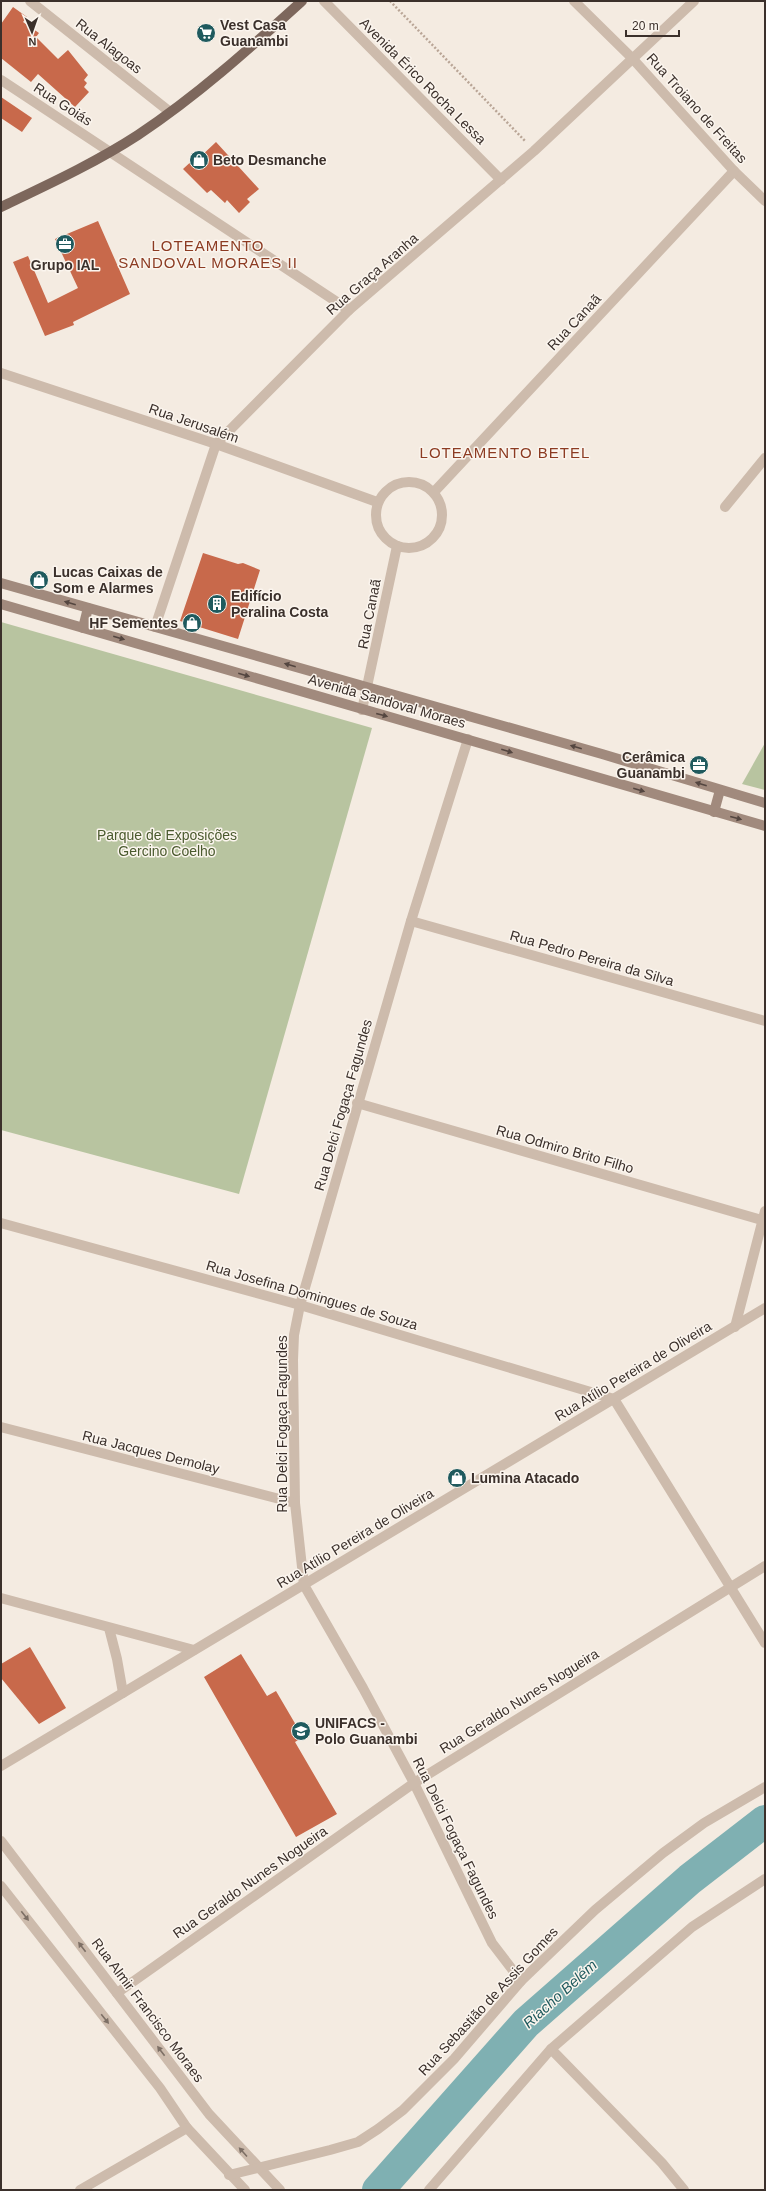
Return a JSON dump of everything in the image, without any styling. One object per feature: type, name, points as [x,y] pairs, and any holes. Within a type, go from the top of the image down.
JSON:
[{"type":"main road","points":[[1,207],[110,152],[170,112],[237,59],[302,1]]},
{"type":"main road","name":"Avenida Sandoval Moraes","points":[[1,583],[155,626],[765,803]]},
{"type":"main road","name":"Avenida Sandoval Moraes","points":[[1,604],[765,826]]},
{"type":"main road","points":[[83,628],[88,608]]},
{"type":"main road","points":[[714,812],[720,790]]},
{"type":"street","name":"Rua Alagoas","points":[[30,1],[170,112]]},
{"type":"street","name":"Avenida Érico Rocha Lessa","points":[[324,1],[501,180]]},
{"type":"street","name":"Rua Troiano de Freitas","points":[[574,1],[632,58],[734,171],[765,201]]},
{"type":"street","name":"Rua Graça Aranha","points":[[155,626],[216,444],[350,310],[534,151],[694,1]]},
{"type":"street","name":"Rua Goiás","points":[[1,80],[350,310]]},
{"type":"street","name":"Rua Canaã","points":[[434,492],[734,171]]},
{"type":"street","name":"Rua Jerusalém","points":[[1,373],[216,444],[377,502]]},
{"type":"street","points":[[725,507],[765,458]]},
{"type":"street","points":[[414,481],[434,492],[443,512],[437,534],[419,547],[397,546],[382,536],[375,520],[377,502],[392,485],[414,481]]},
{"type":"street","name":"Rua Canaã","points":[[362,710],[368,688],[397,546]]},
{"type":"street","name":"Rua Delci Fogaça Fagundes","points":[[468,739],[411,921],[357,1103],[300,1306],[294,1335],[293,1360],[295,1503],[304,1585],[363,1688],[414,1783],[492,1943],[521,1981]]},
{"type":"street","name":"Rua Pedro Pereira da Silva","points":[[411,921],[765,1021]]},
{"type":"street","name":"Rua Odmiro Brito Filho","points":[[357,1103],[764,1217]]},
{"type":"street","points":[[735,1327],[764,1217]]},
{"type":"street","name":"Rua Josefina Domingues de Souza","points":[[1,1223],[300,1306],[614,1399]]},
{"type":"street","name":"Rua Atílio Pereira de Oliveira","points":[[1,1766],[765,1308]]},
{"type":"street","points":[[614,1399],[765,1643]]},
{"type":"street","name":"Rua Jacques Demolay","points":[[1,1428],[295,1503]]},
{"type":"street","name":"Rua Geraldo Nunes Nogueira","points":[[117,1993],[414,1783],[765,1566]]},
{"type":"street","points":[[1,1598],[194,1650]]},
{"type":"street","points":[[109,1628],[117,1659],[123,1693]]},
{"type":"street","name":"Rua Sebastião de Assis Gomes","points":[[229,2175],[358,2142],[378,2129],[403,2110],[454,2059],[521,1981],[595,1910],[663,1853],[704,1824],[765,1788]]},
{"type":"street","name":"Rua Almir Francisco Moraes","points":[[1,1841],[209,2114],[280,2190]]},
{"type":"street","points":[[429,2190],[550,2049],[692,1927],[765,1879]]},
{"type":"street","points":[[1,1886],[160,2088],[187,2128],[229,2175],[245,2190]]},
{"type":"street","points":[[550,2049],[662,2163],[684,2190]]},
{"type":"street","points":[[80,2190],[187,2128]]},
{"type":"path","points":[[390,1],[534,151]]},
{"type":"green space","name":"Parque de Exposições Gercino Coelho","points":[[1,622],[372,728],[239,1194],[1,1130]]},
{"type":"green space","points":[[765,743],[765,790],[742,784]]},
{"type":"building","points":[[13,7],[27,17],[23,22],[39,33],[36,37],[58,59],[68,50],[88,75],[84,80],[87,83],[84,87],[89,92],[75,107],[38,74],[31,82],[1,58],[1,24]]},
{"type":"building","points":[[1,97],[32,118],[22,132],[1,118]]},
{"type":"building","points":[[216,142],[259,189],[247,199],[250,202],[239,213],[227,200],[225,203],[211,190],[207,193],[183,169],[196,157],[198,159]]},
{"type":"building","points":[[98,221],[130,294],[73,322],[74,325],[45,336],[13,262],[28,256],[48,303],[78,288],[55,239]]},
{"type":"building","name":"Edifício Peralina Costa","points":[[203,553],[238,564],[243,563],[260,570],[238,639],[180,621]]},
{"type":"building","points":[[30,1647],[66,1708],[39,1724],[1,1678],[1,1664]]},
{"type":"building","points":[[241,1654],[267,1696],[276,1691],[303,1737],[295,1742],[337,1814],[296,1837],[204,1677]]},
{"type":"waterway","name":"Riacho Belém","points":[[378,2190],[526,2023],[690,1879],[765,1821]]},
{"type":"place","name":"Vest Casa Guanambi","points":[[206,33]]},
{"type":"place","name":"Beto Desmanche","points":[[199,160]]},
{"type":"place","name":"Grupo IAL","points":[[65,244]]},
{"type":"place","name":"Lucas Caixas de Som e Alarmes","points":[[39,580]]},
{"type":"place","name":"Edifício Peralina Costa","points":[[217,604]]},
{"type":"place","name":"HF Sementes","points":[[192,623]]},
{"type":"place","name":"Cerâmica Guanambi","points":[[699,765]]},
{"type":"place","name":"Lumina Atacado","points":[[457,1478]]},
{"type":"place","name":"UNIFACS - Polo Guanambi","points":[[301,1731]]},
{"type":"district","name":"LOTEAMENTO SANDOVAL MORAES II","points":[[208,254]]},
{"type":"district","name":"LOTEAMENTO BETEL","points":[[505,453]]}]
